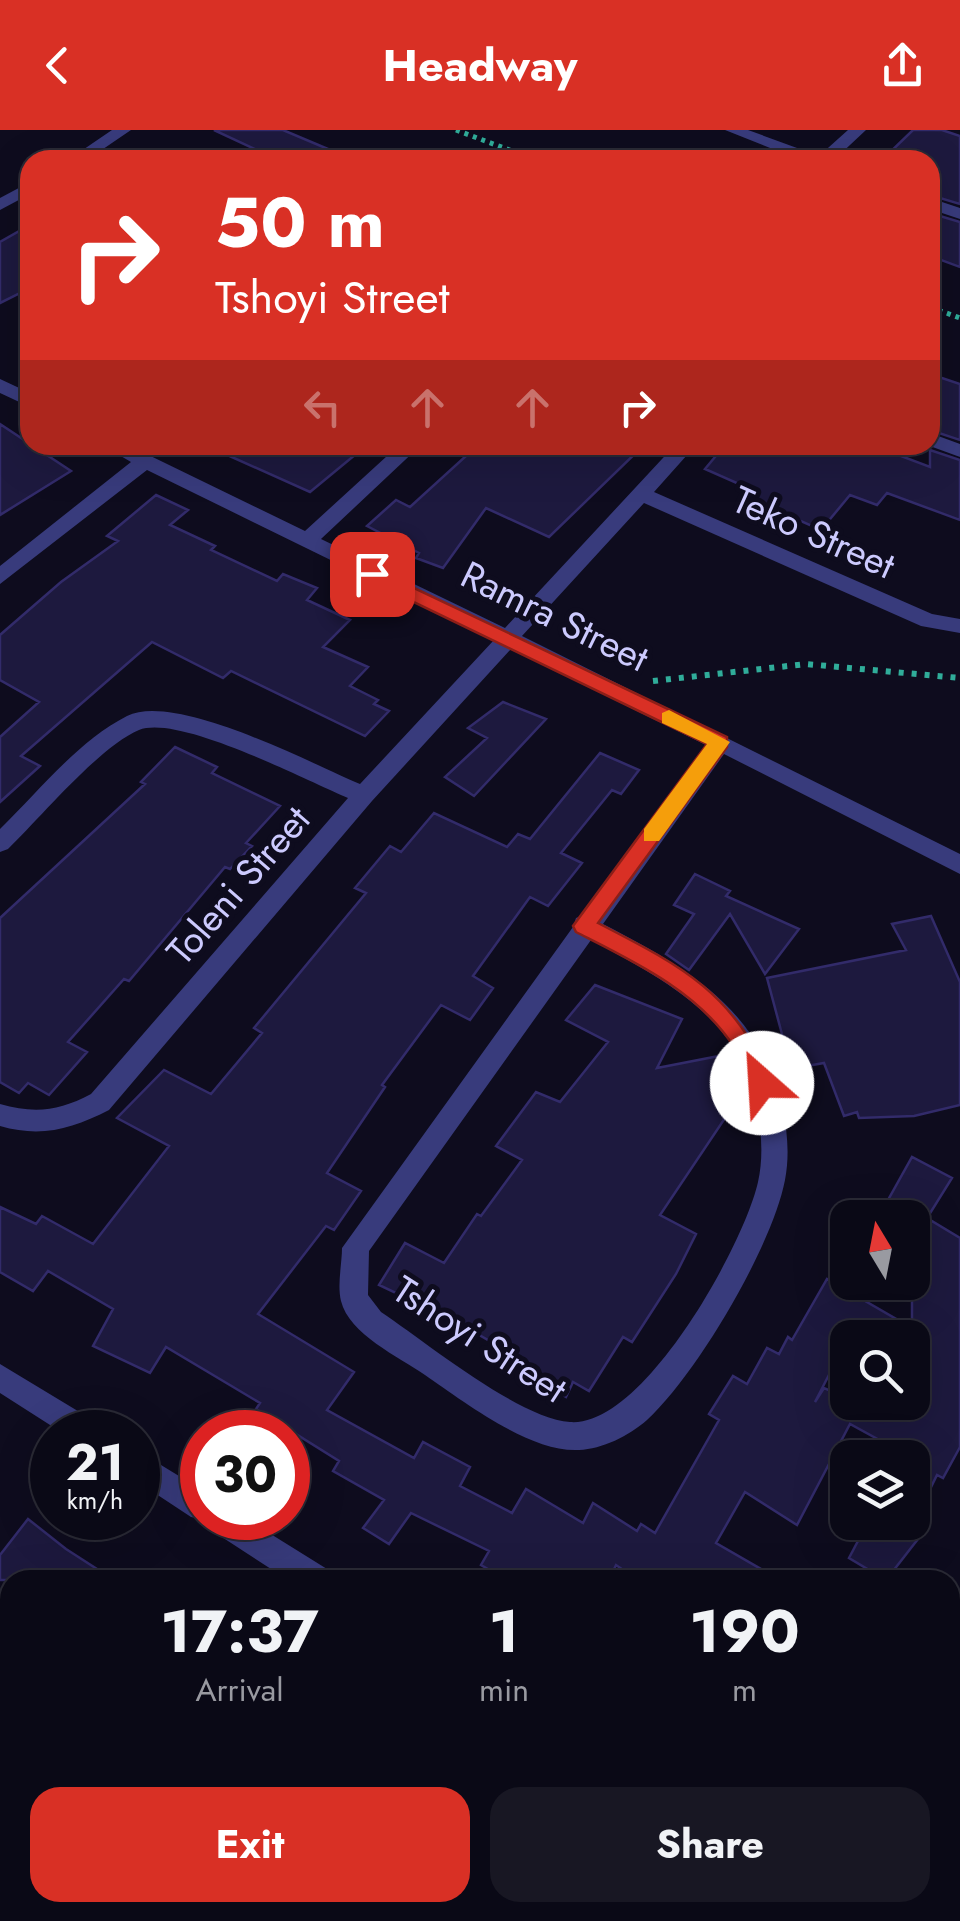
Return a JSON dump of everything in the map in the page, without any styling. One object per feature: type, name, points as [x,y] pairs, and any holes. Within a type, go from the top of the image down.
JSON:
[{"type":"street","points":[[92,150],[123,130]]},
{"type":"street","points":[[733,130],[788,150]]},
{"type":"street","points":[[835,150],[858,130]]},
{"type":"street","name":"Ramra Street","points":[[131,455],[720,742],[960,864]]},
{"type":"street","points":[[306,542],[400,455]]},
{"type":"street","points":[[506,640],[677,455]]},
{"type":"street","points":[[0,577],[144,462]]},
{"type":"street","name":"Teko Street","points":[[641,494],[928,621],[960,626]]},
{"type":"street","name":"Toleni Street","points":[[0,1115],[27,1124],[51,1125],[100,1102],[364,795],[506,640]]},
{"type":"street","points":[[0,843],[119,730],[151,719],[184,720],[364,795]]},
{"type":"street","name":"Tshoyi Street","points":[[584,926],[665,968],[712,1006],[742,1041],[762,1083],[774,1132],[772,1180],[758,1228],[662,1386],[634,1413],[600,1433],[564,1436],[521,1418],[372,1321],[354,1299],[356,1248],[584,926],[720,742]]},
{"type":"street","points":[[0,1377],[52,1410]]},
{"type":"street","points":[[253,1540],[300,1570]]},
{"type":"path","points":[[456,130],[509,150]]},
{"type":"path","points":[[604,687],[806,664],[960,678]]},
{"type":"building","points":[[214,130],[283,130],[330,150],[257,150]]},
{"type":"building","points":[[913,130],[942,130],[960,136],[960,204],[940,198],[940,150],[892,150]]},
{"type":"building","points":[[940,216],[960,222],[960,267],[940,260]]},
{"type":"building","points":[[20,231],[20,293],[0,303],[0,242]]},
{"type":"building","points":[[940,377],[960,384],[960,440],[940,433]]},
{"type":"building","points":[[0,424],[20,437],[20,455],[47,455],[71,471],[0,515]]},
{"type":"building","points":[[940,453],[960,460],[960,520],[887,493],[877,505],[850,495],[821,530],[769,507],[741,491],[746,487],[705,469],[717,455],[898,455],[930,467],[930,455]]},
{"type":"building","points":[[227,455],[355,455],[310,492]]},
{"type":"building","points":[[467,455],[634,455],[549,537],[486,508],[443,568],[416,558],[419,553],[367,526],[396,500],[410,507]]},
{"type":"building","points":[[156,495],[188,510],[170,525],[215,546],[211,550],[277,581],[283,574],[317,588],[307,600],[350,620],[323,647],[368,667],[350,686],[378,700],[374,704],[389,711],[365,736],[231,671],[223,678],[152,642],[21,756],[40,766],[0,802],[0,737],[39,702],[0,680],[0,635],[61,582],[118,541],[107,536]]},
{"type":"building","points":[[503,702],[546,719],[474,796],[445,777],[487,738],[468,728]]},
{"type":"building","points":[[175,747],[217,767],[212,773],[280,806],[246,843],[252,846],[230,869],[225,867],[129,981],[124,979],[68,1042],[87,1052],[49,1095],[28,1083],[19,1093],[0,1082],[0,918],[145,784],[141,782]]},
{"type":"building","points":[[600,753],[639,770],[621,794],[612,790],[561,853],[582,863],[548,906],[530,897],[473,976],[493,988],[470,1020],[441,1005],[382,1085],[385,1087],[327,1173],[361,1191],[334,1230],[326,1226],[258,1314],[354,1372],[327,1410],[414,1458],[423,1442],[470,1467],[460,1486],[512,1513],[526,1489],[583,1523],[593,1503],[637,1531],[641,1524],[655,1533],[719,1420],[709,1414],[733,1376],[747,1384],[767,1348],[779,1354],[788,1337],[792,1340],[827,1279],[830,1300],[863,1300],[898,1320],[830,1320],[830,1373],[815,1402],[824,1388],[830,1390],[830,1420],[930,1420],[930,1320],[912,1320],[912,1300],[930,1300],[930,1220],[960,1238],[960,1447],[943,1478],[937,1475],[930,1489],[930,1440],[879,1440],[850,1424],[842,1440],[830,1440],[830,1462],[797,1525],[745,1492],[716,1543],[763,1570],[623,1570],[616,1565],[614,1570],[490,1570],[481,1565],[489,1551],[411,1513],[389,1544],[363,1528],[384,1500],[333,1471],[339,1461],[310,1443],[310,1410],[258,1410],[260,1403],[166,1347],[150,1373],[93,1346],[113,1309],[48,1271],[33,1291],[0,1272],[0,1207],[36,1224],[42,1216],[93,1244],[169,1146],[117,1118],[164,1070],[211,1094],[262,1033],[254,1028],[366,893],[355,888],[390,846],[401,852],[434,813],[507,847],[518,834],[530,839]]},
{"type":"building","points":[[695,874],[730,891],[726,896],[799,929],[765,974],[730,914],[689,970],[666,954],[694,914],[674,905]]},
{"type":"building","points":[[931,916],[960,982],[960,1105],[914,1116],[859,1118],[857,1112],[844,1116],[824,1063],[784,1070],[772,1041],[783,1038],[767,978],[906,950],[892,924]]},
{"type":"building","points":[[595,985],[682,1019],[657,1068],[719,1056],[743,1113],[725,1118],[660,1215],[696,1234],[676,1274],[632,1342],[623,1337],[589,1391],[573,1382],[566,1397],[532,1376],[538,1369],[455,1321],[379,1285],[405,1243],[444,1263],[477,1214],[481,1216],[522,1160],[496,1146],[536,1092],[560,1102],[608,1042],[566,1020]]},
{"type":"building","points":[[912,1157],[952,1178],[930,1213],[930,1200],[888,1200]]},
{"type":"building","points":[[28,1519],[30,1540],[55,1540],[99,1570],[0,1570],[0,1555]]},
{"type":"building","points":[[858,1540],[917,1540],[894,1570],[869,1570],[849,1558]]},
{"type":"slow traffic","points":[[651,835],[720,742],[669,718]]},
{"type":"route","points":[[372,574],[720,742],[584,926],[665,968],[712,1006],[742,1041],[762,1083]]}]
